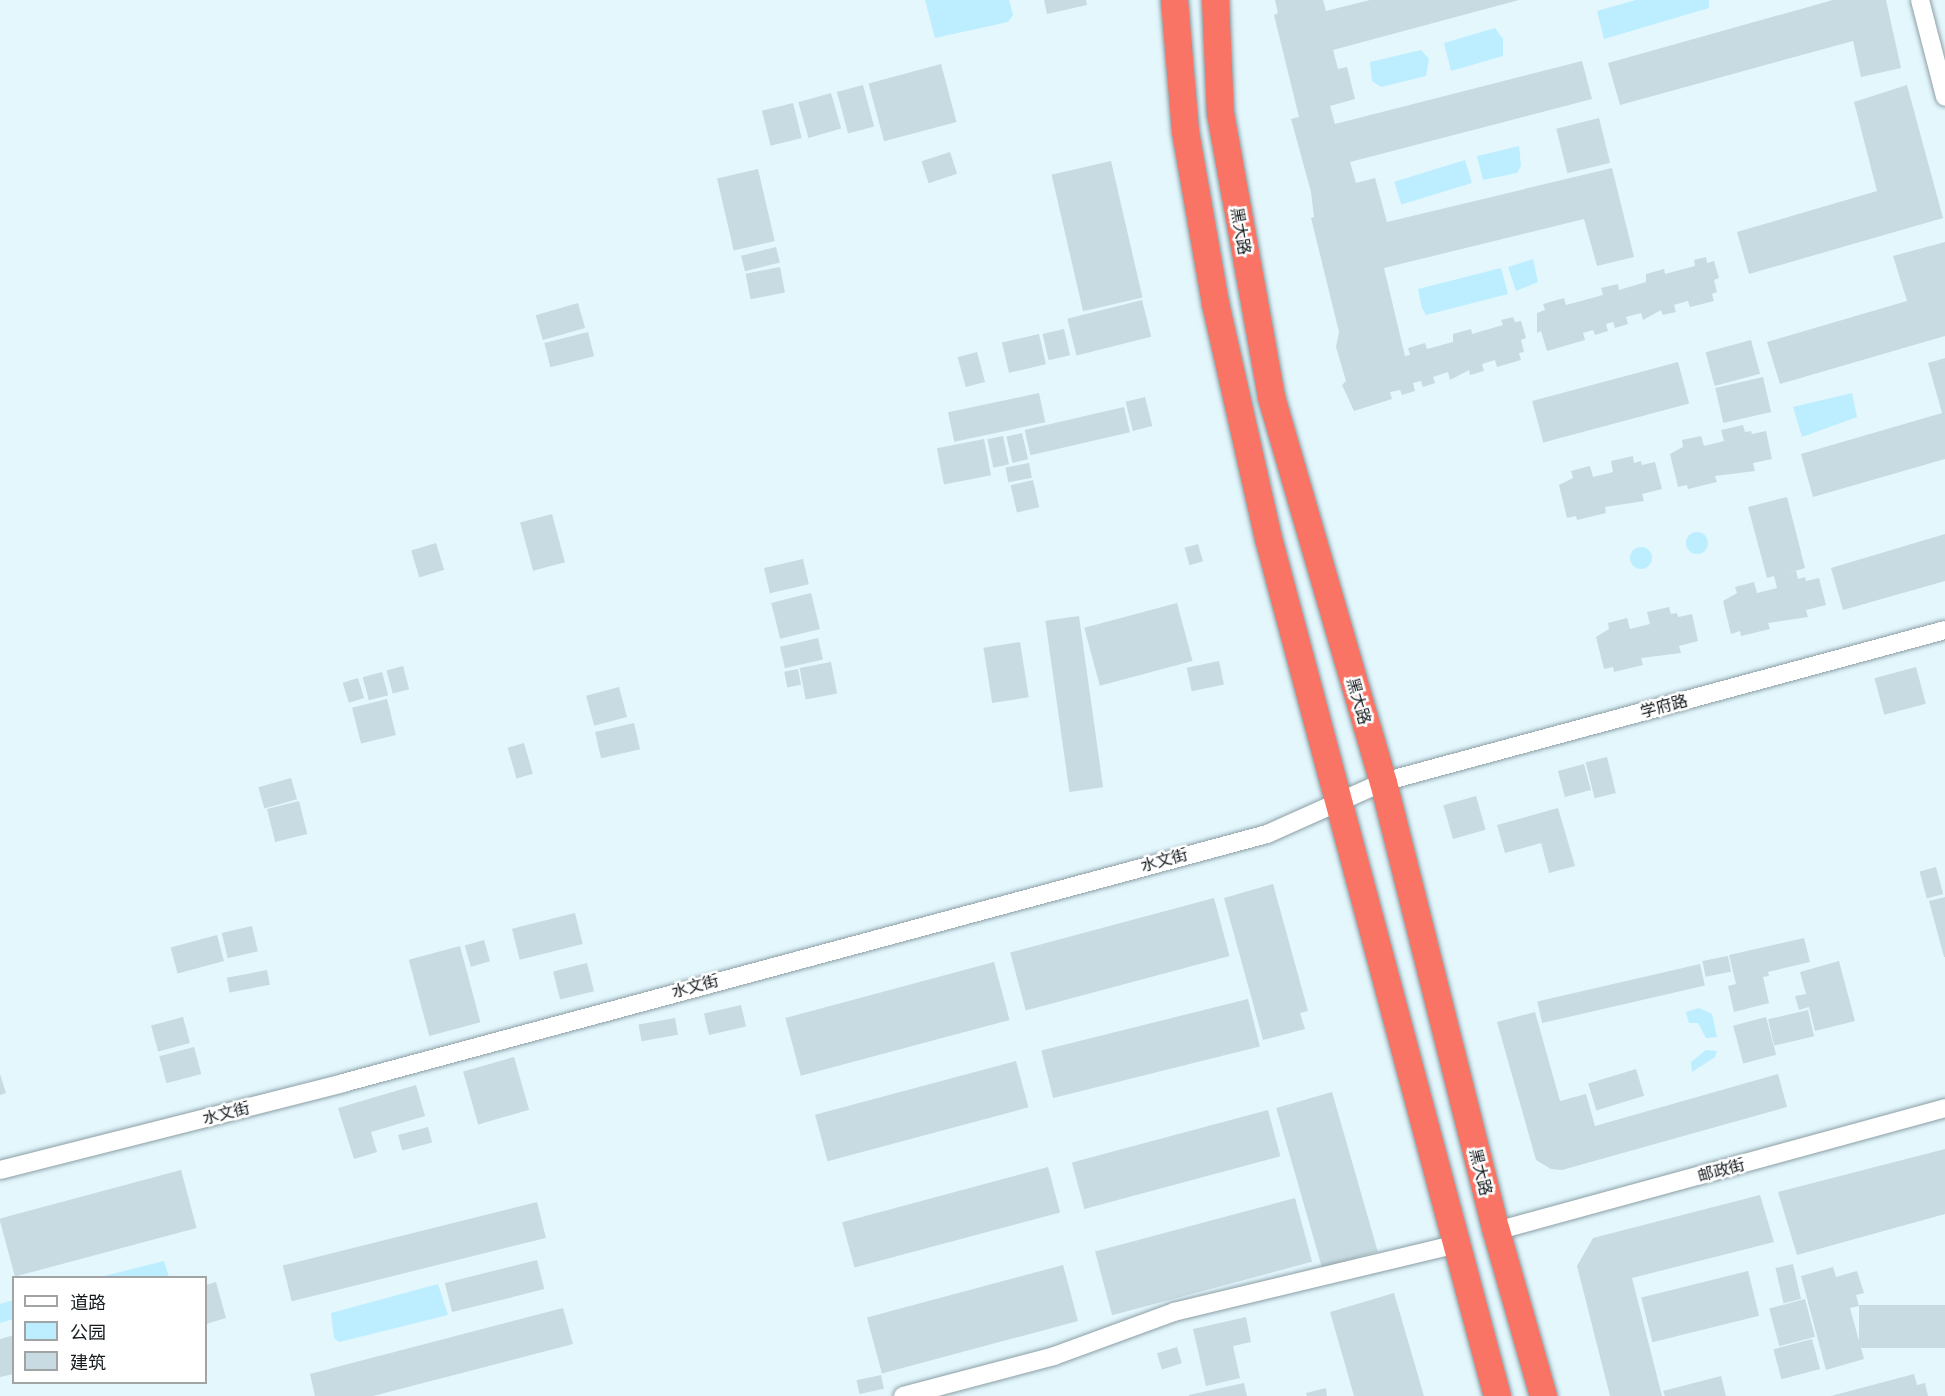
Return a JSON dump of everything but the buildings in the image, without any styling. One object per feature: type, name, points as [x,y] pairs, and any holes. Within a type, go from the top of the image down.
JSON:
[{"type":"highway","points":[[1174,0],[1185,131],[1215,303],[1268,538],[1497,1396]]},
{"type":"highway","name":"黑大路","points":[[1215,0],[1220,113],[1271,398],[1383,782],[1496,1231],[1543,1396]]},
{"type":"street","points":[[1920,0],[1945,97]]},
{"type":"street","name":"学府路","points":[[1383,782],[1945,630]]},
{"type":"street","name":"水文街","points":[[0,1170],[343,1083],[1267,834],[1383,782]]},
{"type":"street","name":"邮政街","points":[[1496,1231],[1945,1108]]},
{"type":"street","points":[[903,1396],[1054,1356],[1174,1312],[1456,1244]]},
{"type":"green space","points":[[925,0],[1009,0],[1013,15],[1008,22],[935,38]]},
{"type":"green space","points":[[1636,0],[1709,0],[1709,8],[1604,39],[1597,11]]},
{"type":"green space","points":[[1495,28],[1503,39],[1503,56],[1451,71],[1444,43]]},
{"type":"green space","points":[[1421,50],[1429,59],[1426,76],[1381,87],[1372,81],[1370,62]]},
{"type":"green space","points":[[1519,146],[1521,166],[1517,173],[1483,180],[1477,156]]},
{"type":"green space","points":[[1465,160],[1472,183],[1401,205],[1394,182]]},
{"type":"green space","points":[[1533,259],[1538,282],[1516,291],[1508,267]]},
{"type":"green space","points":[[1501,268],[1508,294],[1426,315],[1422,308],[1418,289]]},
{"type":"green space","points":[[1852,393],[1857,417],[1802,437],[1793,407]]},
{"type":"green space","points":[[1693,532],[1701,532],[1708,539],[1708,547],[1701,554],[1693,554],[1686,547],[1686,539]]},
{"type":"green space","points":[[1637,547],[1645,547],[1652,554],[1652,562],[1645,569],[1637,569],[1630,562],[1630,554]]},
{"type":"green space","points":[[1699,1008],[1712,1014],[1717,1037],[1706,1038],[1698,1023],[1689,1023],[1686,1012]]},
{"type":"green space","points":[[1706,1050],[1717,1051],[1715,1057],[1692,1072],[1691,1062]]},
{"type":"green space","points":[[164,1261],[169,1276],[104,1276]]},
{"type":"green space","points":[[438,1284],[448,1315],[339,1342],[334,1338],[331,1313]]},
{"type":"green space","points":[[12,1300],[12,1319],[0,1323],[0,1304]]}]
